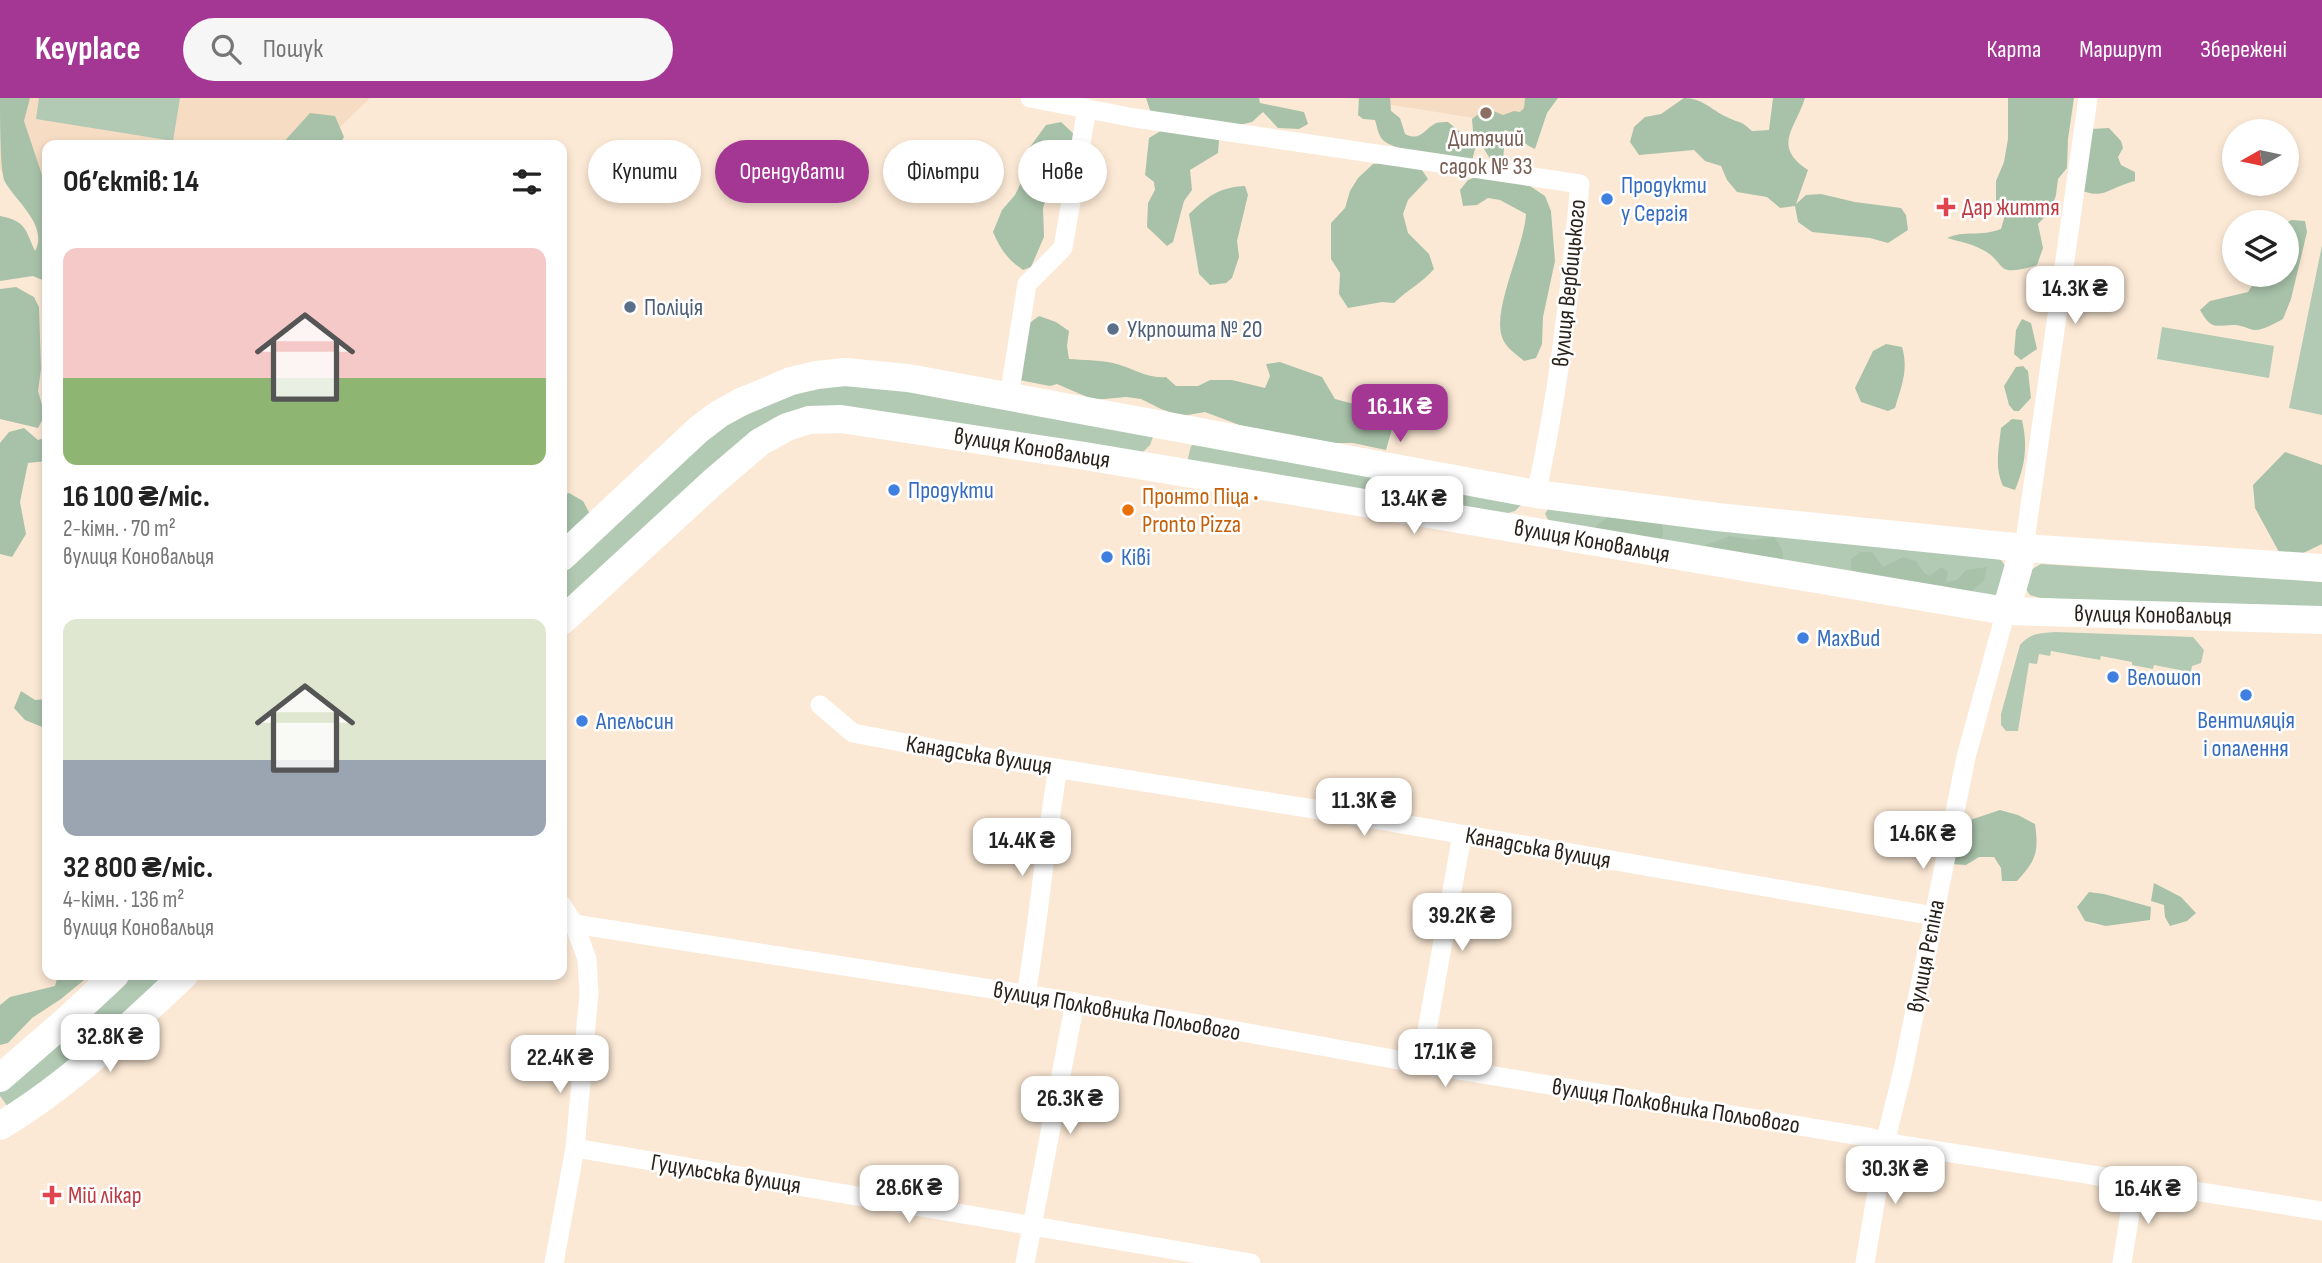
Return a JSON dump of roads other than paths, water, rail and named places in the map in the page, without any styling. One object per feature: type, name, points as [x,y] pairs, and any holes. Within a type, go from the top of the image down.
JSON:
[{"type":"main road","name":"вулиця Коновальця","points":[[567,552],[698,430],[719,414],[762,391],[791,381],[845,372],[908,378],[1536,495],[1717,517],[2024,548],[2322,568]]},
{"type":"main road","name":"вулиця Коновальця","points":[[567,616],[760,442],[787,427],[809,420],[853,420],[1085,456],[2006,611],[2322,620]]},
{"type":"main road","points":[[1526,530],[1536,495]]},
{"type":"main road","points":[[2006,611],[2024,548]]},
{"type":"main road","points":[[0,1078],[110,980]]},
{"type":"main road","points":[[0,1126],[31,1107],[141,1016],[179,980]]},
{"type":"street","points":[[1009,397],[1027,285],[1063,248],[1087,108],[1030,98]]},
{"type":"street","points":[[2024,548],[2088,98]]},
{"type":"street","name":"вулиця Вербицького","points":[[1087,108],[1135,118],[1580,184],[1562,353],[1551,427],[1536,495]]},
{"type":"street","name":"вулиця Рєпіна","points":[[1864,1263],[1885,1143],[1903,1070],[1966,757],[2006,611]]},
{"type":"street","name":"Канадська вулиця","points":[[820,705],[853,733],[948,751],[1934,916]]},
{"type":"street","points":[[1026,995],[1058,768]]},
{"type":"street","points":[[1421,1064],[1462,835]]},
{"type":"street","points":[[554,1263],[575,1148],[589,994],[587,959],[567,913]]},
{"type":"street","name":"вулиця Полковника Польового","points":[[574,924],[1075,1002],[1421,1064],[1854,1135],[1885,1143],[2322,1211]]},
{"type":"street","points":[[1026,1263],[1075,1002]]},
{"type":"street","name":"Гуцульська вулиця","points":[[575,1148],[1251,1263]]},
{"type":"street","points":[[2122,1263],[2135,1182]]},
{"type":"place","name":"Дитячий садок № 33","points":[[1486,113]]},
{"type":"place","name":"Продукти у Сергія","points":[[1607,199]]},
{"type":"place","name":"Дар життя","points":[[1946,207]]},
{"type":"place","name":"Поліція","points":[[630,307]]},
{"type":"place","name":"Укрпошта № 20","points":[[1113,329]]},
{"type":"place","name":"Продукти","points":[[894,490]]},
{"type":"place","name":"Пронто Піца • Pronto Pizza","points":[[1128,510]]},
{"type":"place","name":"Ківі","points":[[1107,557]]},
{"type":"place","name":"MaxBud","points":[[1803,638]]},
{"type":"place","name":"Велошоп","points":[[2113,677]]},
{"type":"place","name":"Вентиляція і опалення","points":[[2246,695]]},
{"type":"place","name":"Апельсин","points":[[582,721]]},
{"type":"place","name":"Мій лікар","points":[[52,1195]]}]
